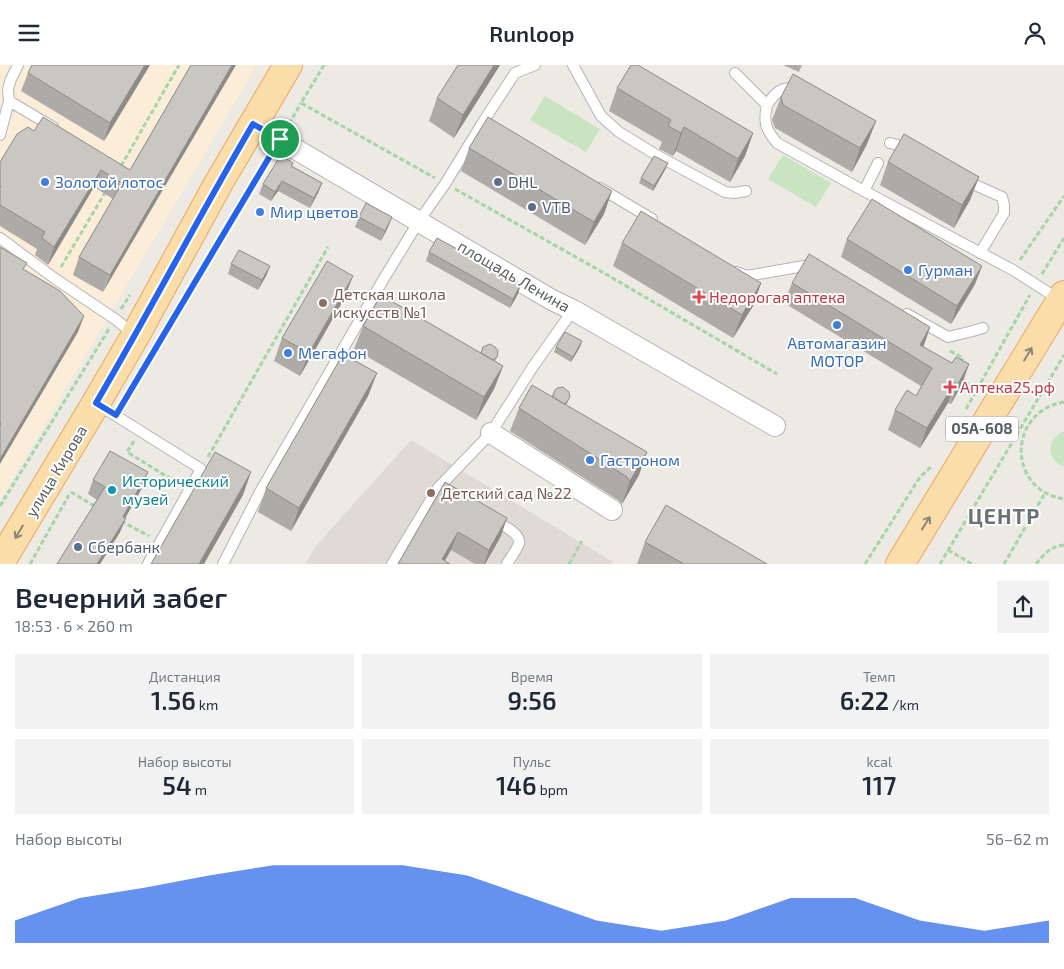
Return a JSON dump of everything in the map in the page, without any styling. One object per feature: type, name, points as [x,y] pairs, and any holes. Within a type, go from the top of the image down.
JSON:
[{"type":"main road","name":"улица Кирова","points":[[0,563],[96,403],[218,184],[288,65]]},
{"type":"main road","name":"05А-608","points":[[900,564],[1061,305]]},
{"type":"street","name":"площадь Ленина","points":[[253,124],[552,300],[573,310],[775,426]]},
{"type":"street","points":[[491,433],[612,510]]},
{"type":"lane","points":[[0,135],[1,123],[9,101],[8,89],[18,65]]},
{"type":"lane","points":[[223,564],[260,492],[419,221],[487,125],[515,73],[535,65]]},
{"type":"lane","points":[[573,65],[601,116],[619,133],[725,192],[746,191]]},
{"type":"lane","points":[[735,73],[767,105]]},
{"type":"lane","points":[[804,91],[793,88],[783,89],[775,94],[767,105],[765,124],[770,135],[777,143],[1036,284],[1061,305]]},
{"type":"lane","points":[[9,101],[60,131]]},
{"type":"lane","points":[[890,143],[917,154]]},
{"type":"lane","points":[[864,191],[878,163]]},
{"type":"lane","points":[[958,177],[1002,197],[1004,213],[980,253]]},
{"type":"lane","points":[[595,186],[663,226]]},
{"type":"lane","points":[[0,237],[54,278],[137,332]]},
{"type":"lane","points":[[730,268],[747,276],[815,263],[822,266]]},
{"type":"lane","points":[[898,309],[948,337],[983,327]]},
{"type":"lane","points":[[392,564],[442,490],[491,433],[532,368],[573,310]]},
{"type":"lane","points":[[96,403],[201,469],[148,564]]},
{"type":"lane","points":[[481,513],[515,533],[519,538],[519,543],[507,564]]},
{"type":"path","points":[[120,166],[179,65]]},
{"type":"path","points":[[0,506],[137,332],[280,139],[324,65]]},
{"type":"path","points":[[301,103],[597,269],[777,373]]},
{"type":"path","points":[[54,278],[110,183]]},
{"type":"path","points":[[1013,271],[1064,196]]},
{"type":"path","points":[[963,414],[1064,238]]},
{"type":"path","points":[[201,469],[328,247]]},
{"type":"path","points":[[131,293],[137,332]]},
{"type":"path","points":[[943,347],[963,358],[958,366]]},
{"type":"path","points":[[940,564],[1064,355]]},
{"type":"path","points":[[953,375],[978,389]]},
{"type":"path","points":[[1064,402],[1053,405],[1037,415],[1026,428],[1022,440],[1022,457],[1026,471],[1035,485],[1045,493],[1064,499]]},
{"type":"path","points":[[139,431],[127,452],[180,485]]},
{"type":"path","points":[[865,564],[920,477],[934,465]]},
{"type":"path","points":[[30,564],[75,485]]},
{"type":"path","points":[[71,492],[102,510]]},
{"type":"path","points":[[1004,564],[1045,493]]},
{"type":"path","points":[[118,519],[150,537]]},
{"type":"path","points":[[569,564],[582,541]]},
{"type":"path","points":[[1036,564],[1050,549],[1064,545]]},
{"type":"path","points":[[948,551],[972,564]]},
{"type":"shaded area","points":[[0,65],[257,65],[0,500]]},
{"type":"shaded area","name":"Детский сад №22","points":[[411,440],[613,562],[612,564],[305,564],[316,546]]},
{"type":"green space","points":[[545,96],[600,129],[586,152],[530,120]]},
{"type":"green space","points":[[783,155],[831,183],[816,207],[768,179]]},
{"type":"green space","points":[[1064,431],[1064,467],[1054,459],[1050,449],[1054,439]]},
{"type":"building","points":[[32,65],[145,65],[110,123],[28,73]]},
{"type":"building","points":[[191,65],[232,65],[110,275],[79,257],[122,183],[101,170],[54,247],[42,238],[45,232],[0,205],[0,162],[17,134],[28,127],[34,131],[43,117],[130,170]]},
{"type":"building","points":[[458,65],[494,65],[463,115],[437,98]]},
{"type":"building","points":[[631,65],[638,65],[753,133],[738,159],[684,127],[681,133],[668,126],[671,120],[617,88]]},
{"type":"building","points":[[793,74],[876,121],[860,148],[783,105],[781,97]]},
{"type":"building","points":[[488,117],[612,191],[594,222],[469,148]]},
{"type":"building","points":[[904,134],[979,177],[962,205],[888,162]]},
{"type":"building","points":[[281,155],[293,163],[291,166],[322,183],[314,198],[282,181],[275,192],[263,184]]},
{"type":"building","points":[[654,156],[668,163],[654,186],[641,178]]},
{"type":"building","points":[[872,199],[982,266],[957,306],[847,239]]},
{"type":"building","points":[[366,203],[392,217],[385,231],[359,217]]},
{"type":"building","points":[[641,211],[761,283],[742,315],[622,243]]},
{"type":"building","points":[[437,238],[521,284],[513,299],[429,252]]},
{"type":"building","points":[[0,247],[27,263],[23,269],[60,291],[84,316],[0,459],[1,423]]},
{"type":"building","points":[[239,250],[270,266],[262,280],[231,264]]},
{"type":"building","points":[[809,254],[930,327],[920,345],[952,363],[956,357],[969,364],[958,384],[955,382],[927,428],[895,410],[907,390],[916,396],[932,368],[792,283]]},
{"type":"building","points":[[327,261],[353,276],[309,353],[282,338]]},
{"type":"building","points":[[381,295],[503,366],[484,397],[363,326]]},
{"type":"building","points":[[565,332],[582,341],[573,357],[556,347]]},
{"type":"building","points":[[490,344],[498,351],[497,357],[493,360],[481,353],[483,347]]},
{"type":"building","points":[[343,354],[377,373],[299,508],[266,488]]},
{"type":"building","points":[[532,385],[647,452],[630,481],[627,477],[519,408]]},
{"type":"building","points":[[563,387],[569,392],[570,397],[564,404],[553,397],[557,388]]},
{"type":"building","points":[[110,451],[148,472],[123,517],[126,518],[97,564],[57,564],[105,487],[93,480]]},
{"type":"building","points":[[215,452],[251,472],[199,564],[151,564]]},
{"type":"building","points":[[445,482],[507,518],[489,550],[458,532],[442,559],[450,564],[398,564]]},
{"type":"building","points":[[666,505],[767,564],[684,564],[645,542]]},
{"type":"place","name":"Золотой лотос","points":[[45,182]]},
{"type":"place","name":"DHL","points":[[498,182]]},
{"type":"place","name":"VTB","points":[[532,207]]},
{"type":"place","name":"Мир цветов","points":[[260,212]]},
{"type":"place","name":"Гурман","points":[[908,270]]},
{"type":"place","name":"Недорогая аптека","points":[[699,297]]},
{"type":"place","name":"Детская школа искусств №1","points":[[323,303]]},
{"type":"place","name":"Автомагазин МОТОР","points":[[837,325]]},
{"type":"place","name":"Мегафон","points":[[288,353]]},
{"type":"place","name":"Аптека25.рф","points":[[950,387]]},
{"type":"place","name":"Гастроном","points":[[590,460]]},
{"type":"place","name":"Исторический музей","points":[[112,490]]},
{"type":"place","name":"Детский сад №22","points":[[431,493]]},
{"type":"place","name":"Сбербанк","points":[[78,547]]},
{"type":"district","name":"ЦЕНТР","points":[[1004,517]]},
{"type":"route","points":[[253,124],[280,139],[116,415],[96,403],[253,124]]}]
